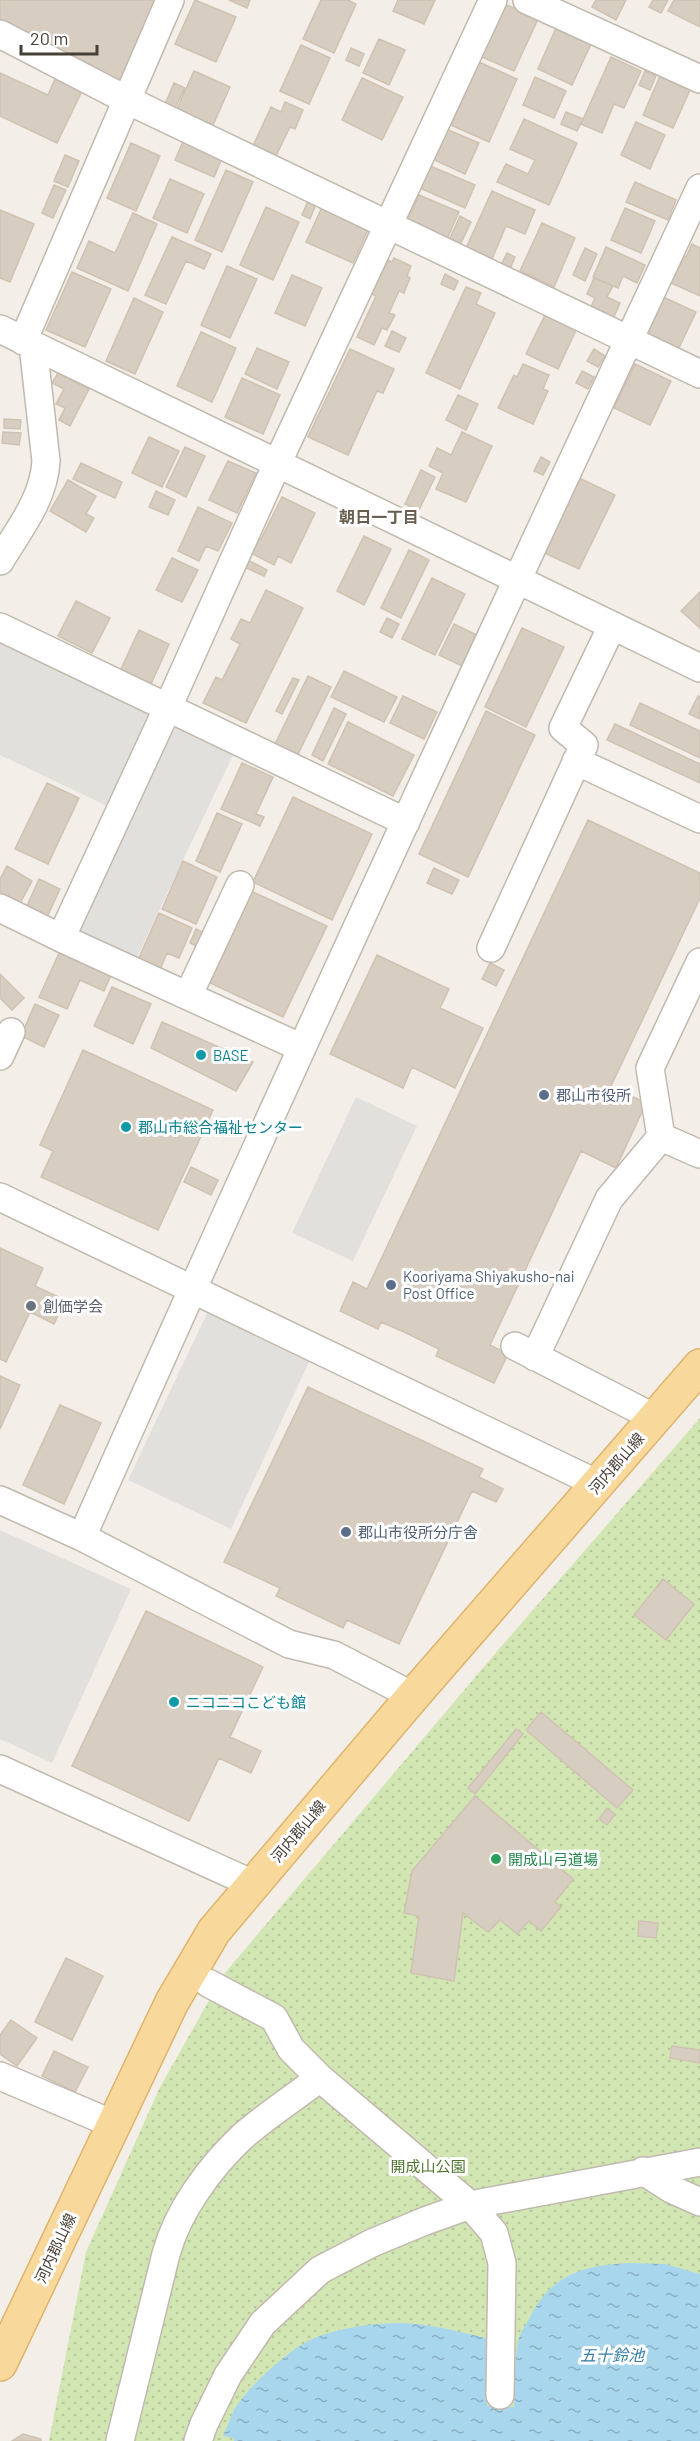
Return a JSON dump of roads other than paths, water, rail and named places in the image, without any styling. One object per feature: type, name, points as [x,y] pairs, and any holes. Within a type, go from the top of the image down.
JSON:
[{"type":"main road","name":"河内郡山線","points":[[0,2364],[172,2002],[214,1931],[413,1696],[700,1366]]},
{"type":"street","points":[[0,561],[40,493],[45,477],[46,461],[19,338],[170,0]]},
{"type":"street","points":[[61,938],[277,464],[493,0]]},
{"type":"street","points":[[527,0],[700,79]]},
{"type":"street","points":[[0,33],[125,99],[700,374]]},
{"type":"street","points":[[82,1537],[192,1288],[516,580],[700,188]]},
{"type":"street","points":[[19,338],[700,668]]},
{"type":"street","points":[[491,948],[584,745],[563,728],[612,626]]},
{"type":"street","points":[[0,627],[406,822]]},
{"type":"street","points":[[576,761],[700,819]]},
{"type":"street","points":[[188,996],[240,885]]},
{"type":"street","points":[[0,908],[302,1048]]},
{"type":"street","points":[[662,1137],[650,1068],[700,962]]},
{"type":"street","points":[[0,1056],[11,1032]]},
{"type":"street","points":[[662,1137],[700,1154]]},
{"type":"street","points":[[656,1418],[525,1351],[609,1199],[662,1137]]},
{"type":"street","points":[[0,1197],[598,1484]]},
{"type":"street","points":[[0,1500],[82,1537],[289,1644],[334,1655],[413,1696]]},
{"type":"street","points":[[0,1768],[253,1884]]},
{"type":"street","points":[[208,1983],[274,2018],[291,2049],[320,2078],[470,2205],[494,2233],[502,2263],[500,2396]]},
{"type":"street","points":[[0,2076],[113,2124]]},
{"type":"street","points":[[120,2441],[171,2235],[180,2217],[204,2182],[244,2136],[320,2078]]},
{"type":"street","points":[[198,2441],[228,2374],[263,2323],[292,2294],[320,2271],[372,2243],[470,2205],[700,2162]]},
{"type":"street","points":[[643,2171],[700,2202]]},
{"type":"water","name":"五十鈴池","points":[[628,2263],[665,2264],[700,2274],[700,2441],[234,2441],[234,2438],[223,2436],[240,2401],[257,2381],[288,2354],[319,2336],[354,2327],[379,2324],[425,2325],[489,2339],[487,2406],[514,2407],[515,2366],[519,2339],[539,2302],[548,2291],[570,2275],[597,2267]]},
{"type":"place","name":"BASE","points":[[201,1055]]},
{"type":"place","name":"郡山市役所","points":[[544,1095]]},
{"type":"place","name":"郡山市総合福祉センター","points":[[126,1127]]},
{"type":"place","name":"Kooriyama Shiyakusho-nai Post Office","points":[[391,1285]]},
{"type":"place","name":"創価学会","points":[[31,1306]]},
{"type":"place","name":"郡山市役所分庁舎","points":[[346,1532]]},
{"type":"place","name":"ニコニコこども館","points":[[174,1702]]},
{"type":"place","name":"開成山弓道場","points":[[496,1859]]},
{"type":"district","name":"朝日一丁目","points":[[379,516]]},
{"type":"park label","name":"開成山公園","points":[[428,2166]]}]
